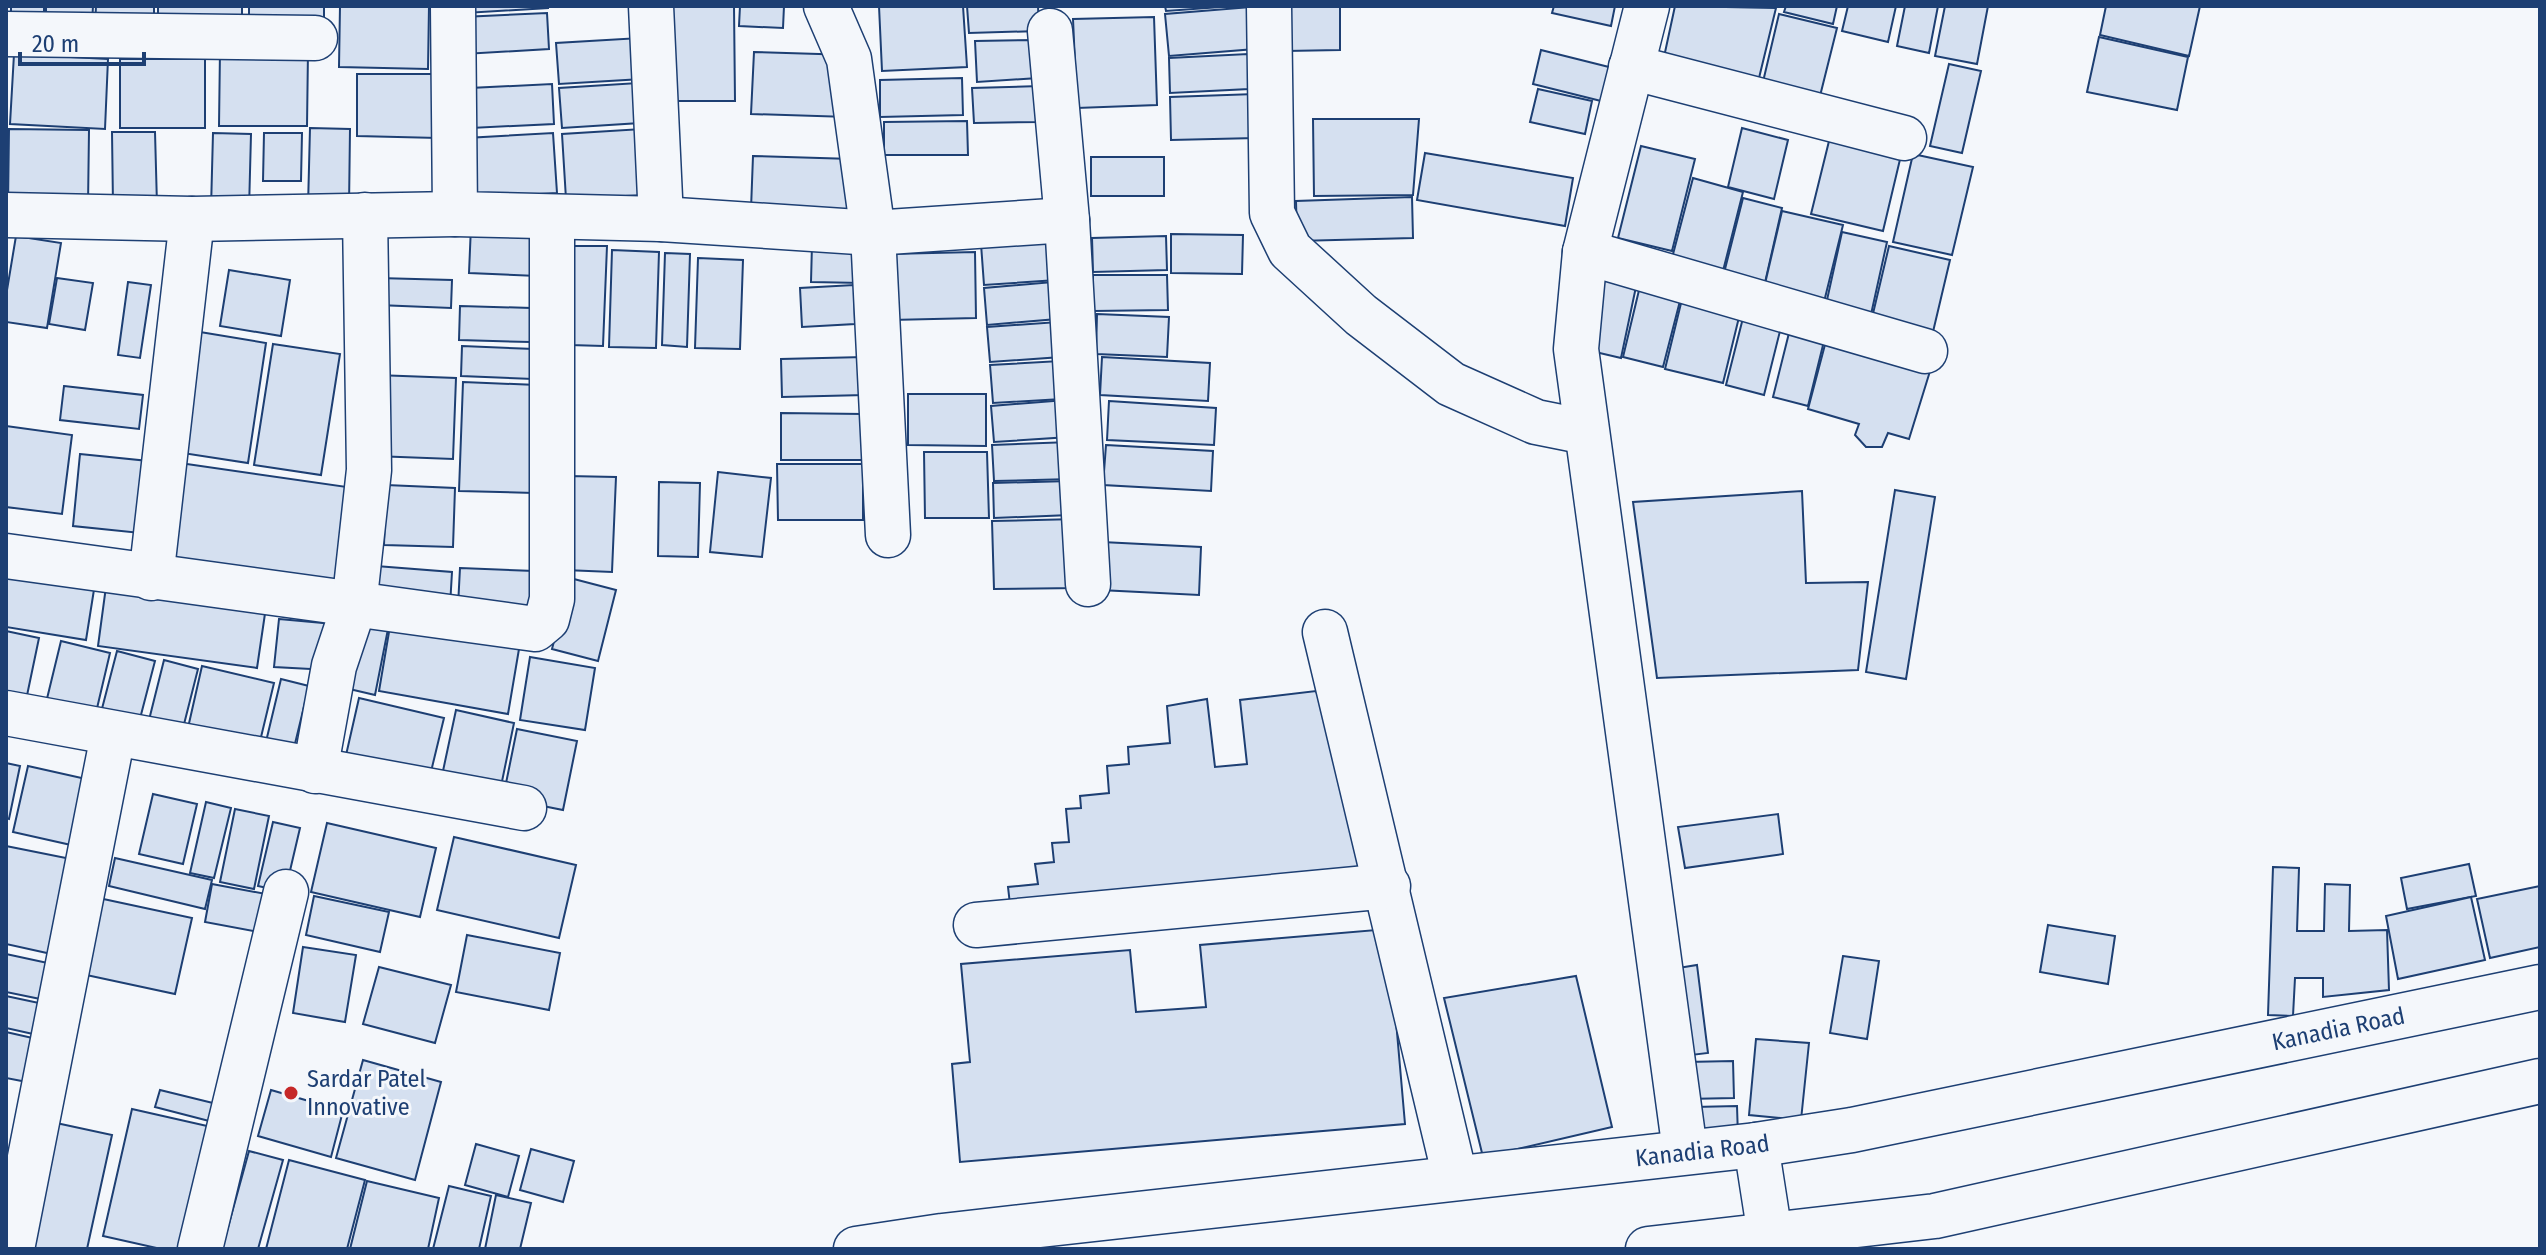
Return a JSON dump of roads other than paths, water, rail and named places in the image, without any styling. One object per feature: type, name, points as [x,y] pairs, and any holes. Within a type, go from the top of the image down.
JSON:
[{"type":"street","points":[[453,6],[455,214]]},
{"type":"street","points":[[651,6],[661,219]]},
{"type":"street","points":[[826,6],[849,59],[873,233],[888,535]]},
{"type":"street","points":[[1269,6],[1272,213],[1290,250],[1361,315],[1451,384],[1536,422],[1586,432]]},
{"type":"street","points":[[1647,6],[1585,252],[1576,349],[1685,1151]]},
{"type":"street","points":[[1050,31],[1067,220],[1088,584]]},
{"type":"street","points":[[6,34],[315,38]]},
{"type":"street","points":[[1631,67],[1904,138]]},
{"type":"street","points":[[6,215],[192,219],[455,214],[661,219],[873,233],[1067,220]]},
{"type":"street","points":[[315,771],[334,666],[354,606],[369,470],[365,215]]},
{"type":"street","points":[[6,556],[510,628],[535,629],[547,619],[552,599],[552,217]]},
{"type":"street","points":[[151,578],[192,219]]},
{"type":"street","points":[[1585,252],[1925,351]]},
{"type":"street","points":[[1325,632],[1455,1177]]},
{"type":"street","points":[[6,713],[524,808]]},
{"type":"street","points":[[12,1249],[113,735]]},
{"type":"street","points":[[976,925],[1388,886]]},
{"type":"street","points":[[200,1249],[286,892]]},
{"type":"street","name":"Kanadia Road","points":[[856,1249],[943,1243],[1455,1177],[1756,1145],[1852,1130],[2540,987]]},
{"type":"street","points":[[1648,1249],[1935,1216],[2540,1081]]},
{"type":"street","points":[[1756,1145],[1770,1235]]},
{"type":"place","name":"Sardar Patel Innovative","points":[[291,1093]]}]
